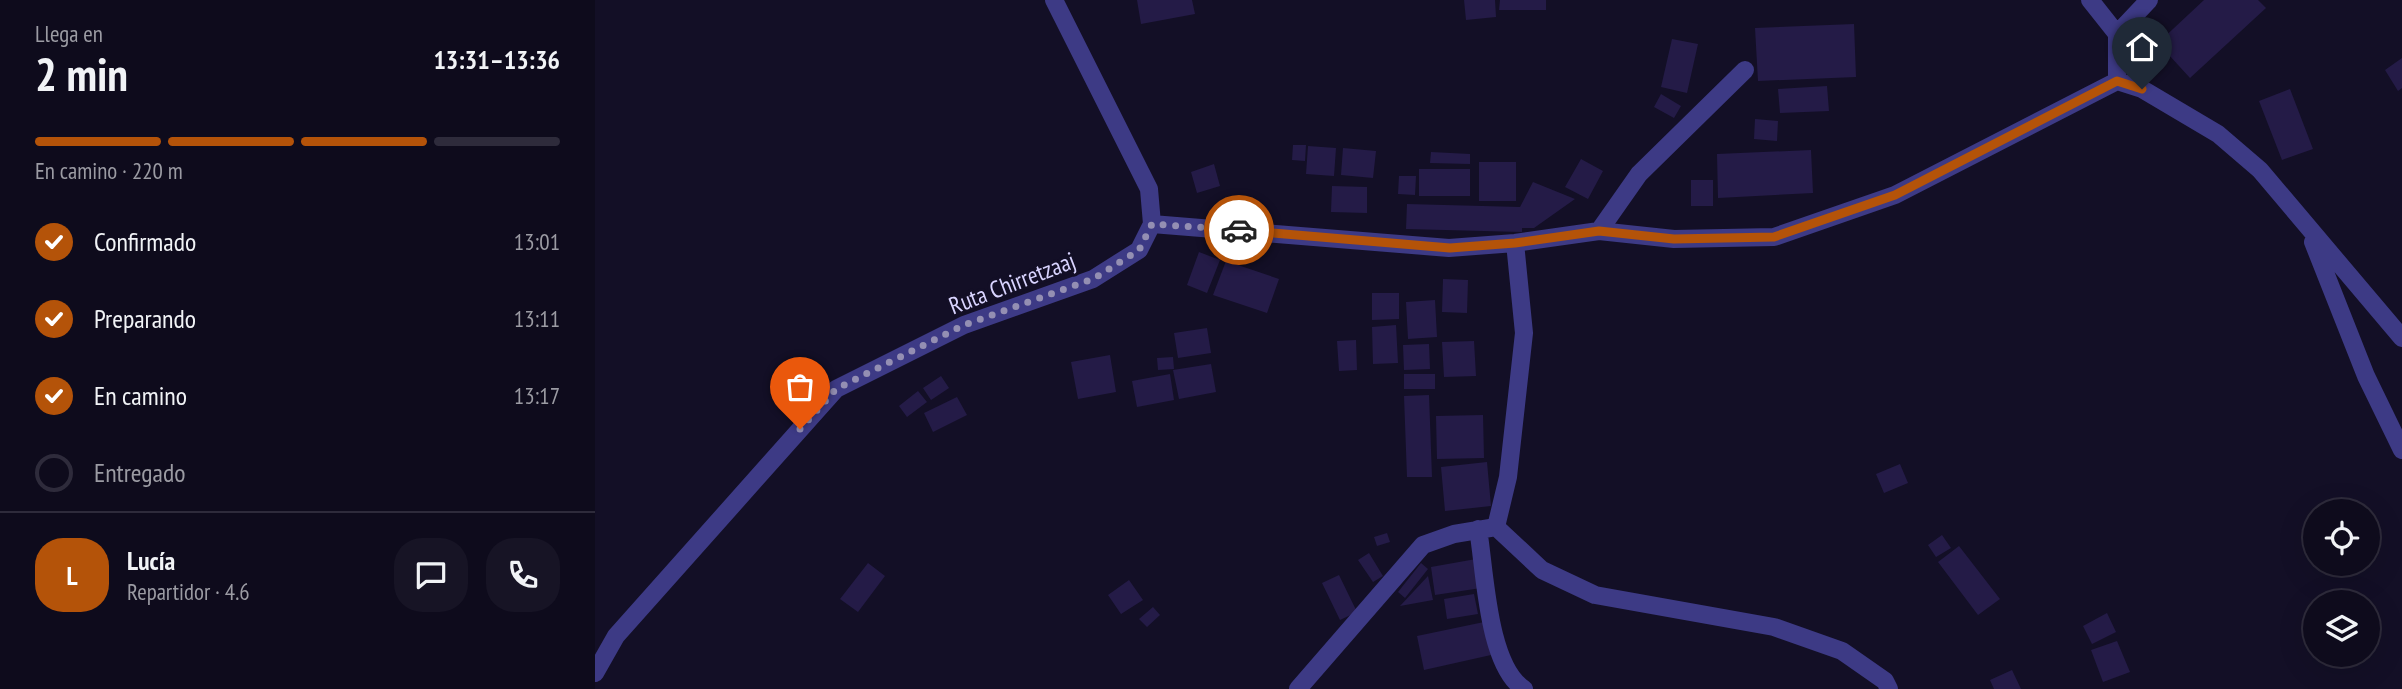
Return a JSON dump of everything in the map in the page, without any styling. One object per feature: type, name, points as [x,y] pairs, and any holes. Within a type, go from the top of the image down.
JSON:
[{"type":"street","points":[[1054,0],[1149,188],[1152,224],[1450,248],[1515,243],[1599,231],[1674,239],[1774,237],[1895,195],[2117,81],[2142,89],[2218,134],[2260,170],[2402,338]]},
{"type":"street","points":[[2091,0],[2117,34],[2117,81]]},
{"type":"street","points":[[2117,34],[2149,0]]},
{"type":"street","points":[[1599,231],[1639,174],[1745,71]]},
{"type":"street","name":"Ruta Chirretzaaj","points":[[595,673],[616,636],[836,389],[964,325],[1093,279],[1139,250],[1152,224]]},
{"type":"street","points":[[2308,229],[2366,376],[2402,450]]},
{"type":"street","points":[[1515,243],[1524,333],[1508,477],[1487,528],[1486,608],[1499,649],[1516,684],[1524,689]]},
{"type":"street","points":[[1298,689],[1423,545],[1487,528]]},
{"type":"street","points":[[1487,528],[1542,570],[1595,596],[1774,627],[1842,651],[1885,681],[1889,689]]},
{"type":"building","points":[[1137,0],[1192,0],[1195,14],[1141,24]]},
{"type":"building","points":[[1464,0],[1495,0],[1496,17],[1466,20]]},
{"type":"building","points":[[1500,0],[1546,0],[1546,10],[1499,10]]},
{"type":"building","points":[[2204,0],[2258,0],[2266,8],[2190,78],[2158,43]]},
{"type":"building","points":[[1854,24],[1856,77],[1758,81],[1755,28]]},
{"type":"building","points":[[1672,39],[1698,44],[1687,93],[1661,87]]},
{"type":"building","points":[[2402,58],[2402,88],[2398,91],[2385,70]]},
{"type":"building","points":[[1827,86],[1829,111],[1780,113],[1778,89]]},
{"type":"building","points":[[2290,89],[2313,149],[2282,160],[2259,101]]},
{"type":"building","points":[[1661,94],[1681,106],[1674,118],[1654,107]]},
{"type":"building","points":[[1755,119],[1778,121],[1777,141],[1754,139]]},
{"type":"building","points":[[1293,145],[1306,145],[1305,161],[1292,160]]},
{"type":"building","points":[[1308,146],[1336,148],[1334,176],[1306,174]]},
{"type":"building","points":[[1343,148],[1376,151],[1373,178],[1341,175]]},
{"type":"building","points":[[1811,150],[1813,193],[1718,198],[1717,154]]},
{"type":"building","points":[[1431,152],[1470,154],[1470,164],[1430,163]]},
{"type":"building","points":[[1581,159],[1603,171],[1588,199],[1565,187]]},
{"type":"building","points":[[1479,162],[1516,162],[1516,201],[1479,201]]},
{"type":"building","points":[[1214,164],[1220,186],[1197,193],[1191,172]]},
{"type":"building","points":[[1419,169],[1470,169],[1470,196],[1419,196]]},
{"type":"building","points":[[1399,176],[1416,176],[1415,195],[1398,194]]},
{"type":"building","points":[[1691,180],[1713,180],[1713,206],[1691,206]]},
{"type":"building","points":[[1533,182],[1575,199],[1534,228],[1522,228],[1522,232],[1406,229],[1407,204],[1520,207]]},
{"type":"building","points":[[1332,186],[1367,187],[1367,213],[1331,212]]},
{"type":"building","points":[[1224,232],[1261,240],[1254,261],[1217,249]]},
{"type":"building","points":[[1199,252],[1220,260],[1207,293],[1187,285]]},
{"type":"building","points":[[1226,261],[1279,279],[1267,313],[1213,295]]},
{"type":"building","points":[[1443,279],[1468,280],[1467,313],[1442,312]]},
{"type":"building","points":[[1372,293],[1399,293],[1399,319],[1372,320]]},
{"type":"building","points":[[1435,300],[1437,337],[1408,339],[1406,302]]},
{"type":"building","points":[[1396,325],[1398,363],[1373,364],[1372,327]]},
{"type":"building","points":[[1207,328],[1211,353],[1178,358],[1174,333]]},
{"type":"building","points":[[1356,340],[1357,370],[1339,371],[1337,341]]},
{"type":"building","points":[[1474,341],[1476,376],[1444,377],[1442,342]]},
{"type":"building","points":[[1429,344],[1430,369],[1404,370],[1403,345]]},
{"type":"building","points":[[1110,355],[1116,392],[1078,399],[1071,362]]},
{"type":"building","points":[[1173,357],[1174,369],[1158,370],[1157,358]]},
{"type":"building","points":[[1211,364],[1216,392],[1179,399],[1173,370]]},
{"type":"building","points":[[1170,374],[1174,400],[1137,407],[1132,381]]},
{"type":"building","points":[[1404,374],[1435,374],[1435,389],[1404,389]]},
{"type":"building","points":[[941,376],[949,388],[931,400],[923,388]]},
{"type":"building","points":[[918,391],[927,402],[907,417],[899,406]]},
{"type":"building","points":[[1429,395],[1432,477],[1407,477],[1404,396]]},
{"type":"building","points":[[957,397],[967,415],[933,432],[924,413]]},
{"type":"building","points":[[1483,415],[1484,458],[1437,459],[1436,416]]},
{"type":"building","points":[[1487,462],[1491,506],[1445,511],[1441,467]]},
{"type":"building","points":[[1900,464],[1908,483],[1884,493],[1876,474]]},
{"type":"building","points":[[1387,533],[1390,542],[1377,546],[1374,537]]},
{"type":"building","points":[[1942,535],[1951,548],[1936,557],[1928,545]]},
{"type":"building","points":[[1959,546],[2000,599],[1978,615],[1938,562]]},
{"type":"building","points":[[1369,553],[1383,576],[1373,582],[1358,560]]},
{"type":"building","points":[[1476,559],[1481,588],[1435,595],[1431,567]]},
{"type":"building","points":[[868,563],[885,576],[858,612],[840,599]]},
{"type":"building","points":[[1421,563],[1428,569],[1405,598],[1398,592]]},
{"type":"building","points":[[1339,575],[1357,612],[1340,620],[1322,583]]},
{"type":"building","points":[[1428,576],[1433,600],[1400,606]]},
{"type":"building","points":[[1129,580],[1143,600],[1121,614],[1108,595]]},
{"type":"building","points":[[1474,594],[1478,614],[1447,619],[1444,599]]},
{"type":"building","points":[[1153,607],[1160,615],[1147,627],[1139,619]]},
{"type":"building","points":[[2107,613],[2116,632],[2092,644],[2083,626]]},
{"type":"building","points":[[1484,622],[1491,655],[1424,670],[1417,636]]},
{"type":"building","points":[[2117,641],[2130,672],[2103,682],[2091,650]]},
{"type":"building","points":[[2012,670],[2021,689],[1994,689],[1990,680]]},
{"type":"way so far","points":[[800,429],[836,389],[964,325],[1093,279],[1139,250],[1152,224],[1239,230]]},
{"type":"route","points":[[1239,230],[1450,248],[1515,243],[1599,231],[1674,239],[1774,237],[1895,195],[2117,81],[2142,89]]}]
